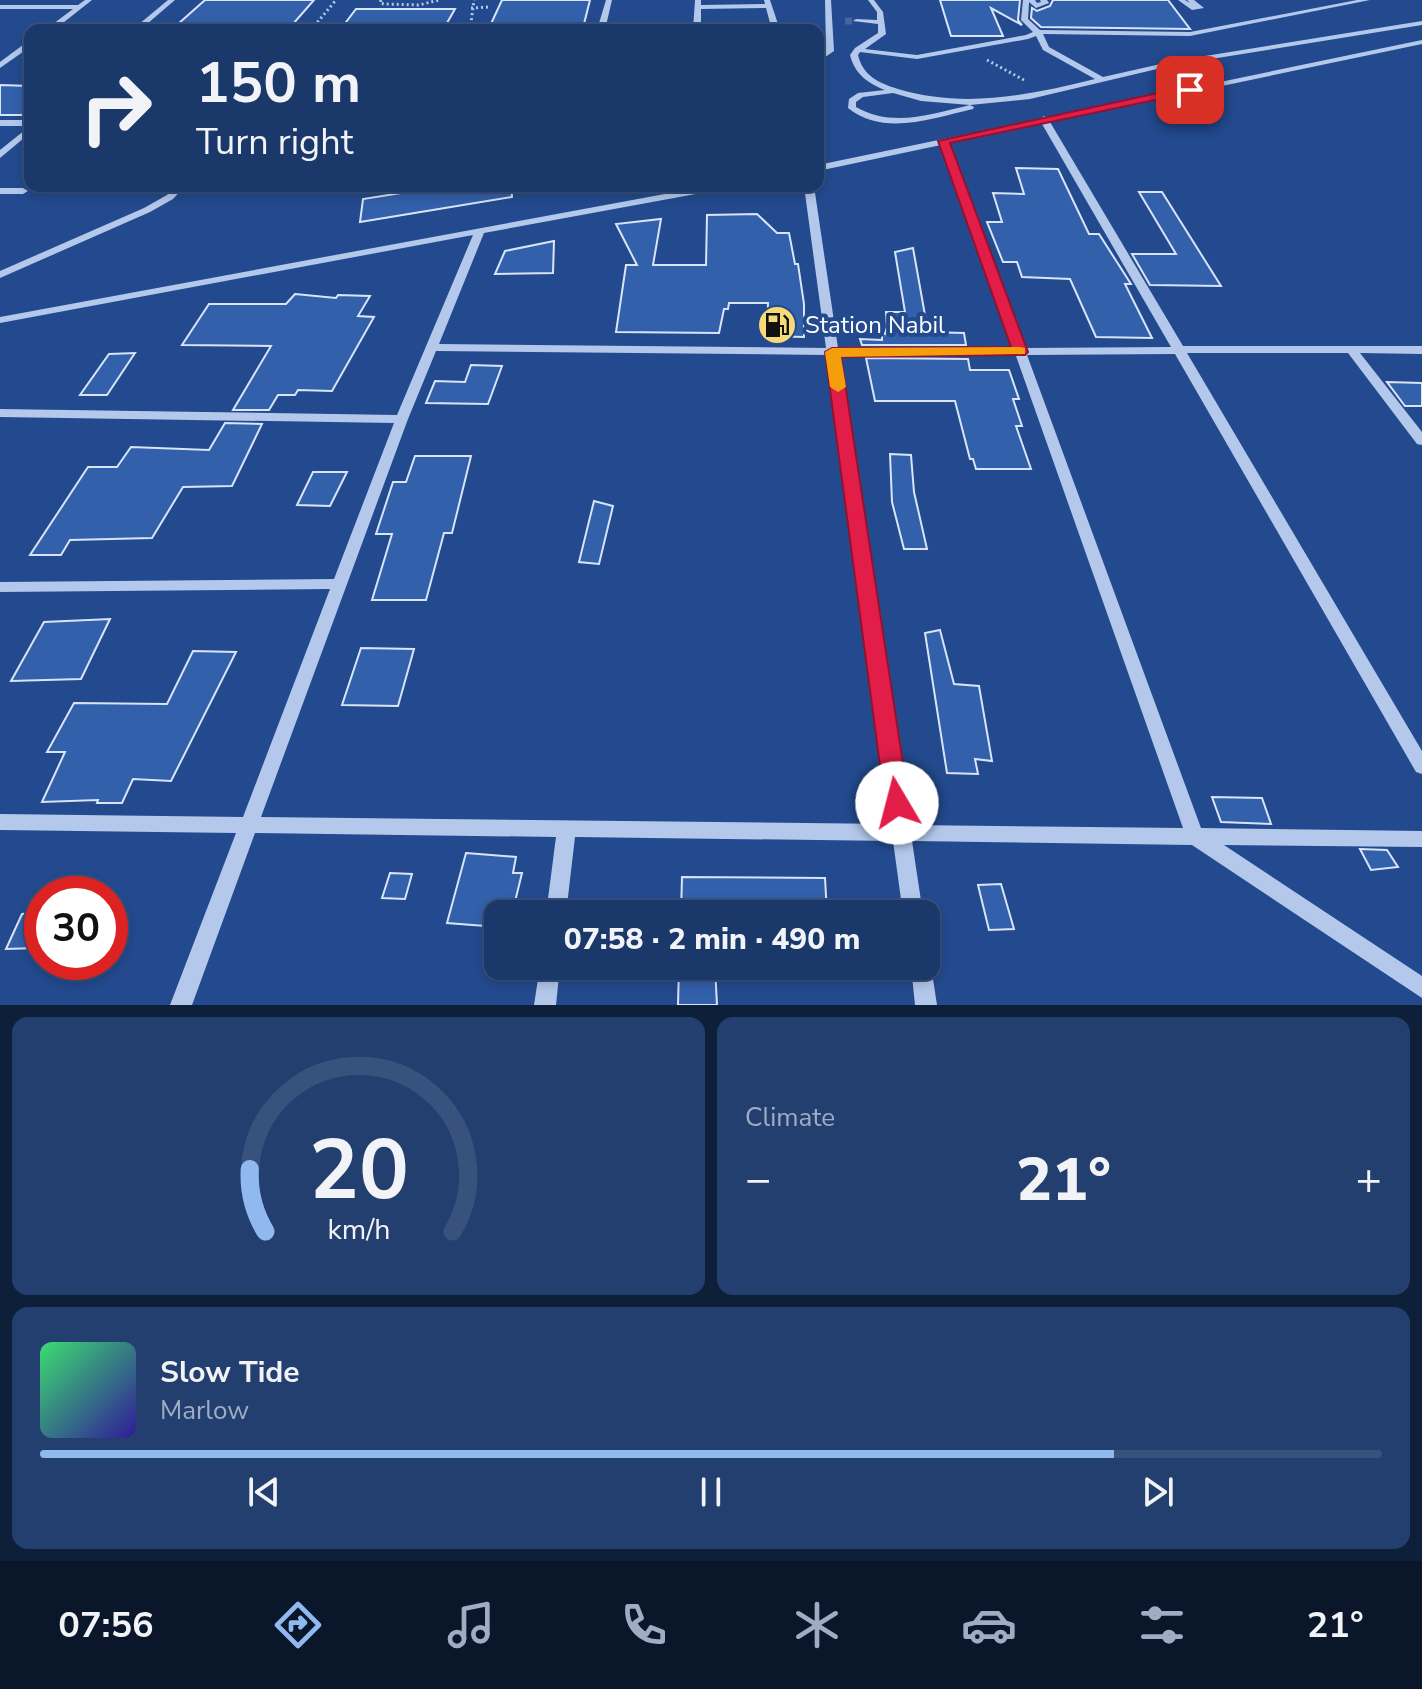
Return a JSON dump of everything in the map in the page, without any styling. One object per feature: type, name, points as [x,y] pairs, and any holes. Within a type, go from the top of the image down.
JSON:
[{"type":"street","points":[[57,24],[89,0]]},
{"type":"street","points":[[143,24],[172,0]]},
{"type":"street","points":[[603,24],[609,0]]},
{"type":"street","points":[[824,56],[830,51],[833,21],[828,0]]},
{"type":"street","points":[[871,0],[880,12],[882,34],[854,55],[858,70],[866,78],[895,92],[938,100],[997,101]]},
{"type":"street","points":[[1028,0],[1034,6],[1046,3],[1043,0]]},
{"type":"street","points":[[1028,0],[1024,20],[1038,32],[1046,48],[1101,79]]},
{"type":"street","points":[[1181,0],[1194,9],[1201,8],[1190,0]]},
{"type":"street","points":[[858,50],[917,57],[1028,37],[1038,32],[1190,34],[1367,0]]},
{"type":"street","points":[[697,24],[698,3],[768,3],[774,24]]},
{"type":"street","points":[[0,7],[80,7]]},
{"type":"street","points":[[856,21],[880,22]]},
{"type":"street","points":[[895,92],[861,95],[852,101],[852,108],[861,115],[897,122],[1176,63],[1422,23]]},
{"type":"street","points":[[824,167],[1422,42]]},
{"type":"street","points":[[0,66],[24,48]]},
{"type":"street","points":[[1044,119],[1422,767]]},
{"type":"street","points":[[0,123],[24,123]]},
{"type":"street","points":[[0,155],[24,134]]},
{"type":"street","points":[[944,141],[1195,836],[1422,988]]},
{"type":"street","points":[[0,191],[23,191]]},
{"type":"street","points":[[0,275],[147,210],[175,192]]},
{"type":"street","points":[[0,320],[691,192]]},
{"type":"street","points":[[810,192],[911,900]]},
{"type":"street","points":[[181,1005],[402,419],[480,231]]},
{"type":"street","points":[[0,333],[15,317]]},
{"type":"street","points":[[432,347],[832,352],[1422,350]]},
{"type":"street","points":[[1351,349],[1422,441]]},
{"type":"street","points":[[0,413],[402,419]]},
{"type":"street","points":[[0,587],[339,584]]},
{"type":"street","points":[[0,822],[1422,839]]},
{"type":"street","points":[[558,900],[567,828]]},
{"type":"street","points":[[545,1005],[548,980]]},
{"type":"street","points":[[923,980],[926,1005]]},
{"type":"path","points":[[317,24],[336,0]]},
{"type":"path","points":[[381,0],[380,3],[384,4],[406,5],[439,0]]},
{"type":"path","points":[[406,5],[409,0]]},
{"type":"path","points":[[474,0],[471,22],[483,21]]},
{"type":"path","points":[[471,8],[490,7]]},
{"type":"path","points":[[965,48],[1047,92]]},
{"type":"building","points":[[205,0],[314,0],[293,24],[178,24]]},
{"type":"building","points":[[502,0],[590,0],[584,24],[491,24]]},
{"type":"building","points":[[940,0],[1020,0],[1018,20],[1022,25],[991,8],[1003,36],[951,36]]},
{"type":"building","points":[[1053,0],[1168,0],[1190,29],[1041,27],[1031,18],[1032,8],[1037,11],[1050,6]]},
{"type":"building","points":[[356,9],[455,9],[446,24],[345,24]]},
{"type":"building","points":[[0,85],[24,86],[24,115],[0,115]]},
{"type":"building","points":[[1016,168],[1058,169],[1089,234],[1099,234],[1131,284],[1125,284],[1152,338],[1096,337],[1070,279],[1022,277],[1017,262],[1003,262],[987,222],[1002,222],[993,193],[1024,194]]},
{"type":"building","points":[[407,192],[512,192],[512,197],[360,222],[363,199]]},
{"type":"building","points":[[1139,192],[1162,192],[1221,286],[1150,285],[1132,254],[1176,254]]},
{"type":"building","points":[[757,214],[777,233],[789,233],[804,304],[804,337],[767,336],[768,303],[729,303],[728,309],[724,309],[719,333],[616,332],[626,265],[637,265],[616,224],[661,219],[653,265],[706,265],[707,215]]},
{"type":"building","points":[[554,241],[553,273],[495,274],[505,251]]},
{"type":"building","points":[[913,248],[928,332],[964,333],[966,345],[862,345],[860,339],[882,340],[882,333],[885,334],[887,327],[886,312],[905,312],[895,252]]},
{"type":"building","points":[[295,294],[336,298],[338,295],[370,296],[358,316],[374,317],[332,391],[298,390],[295,395],[278,395],[269,410],[233,410],[271,346],[182,345],[209,304],[286,304]]},
{"type":"building","points":[[135,353],[107,395],[80,395],[109,354]]},
{"type":"building","points":[[866,358],[968,359],[970,370],[1009,370],[1019,399],[1013,399],[1022,426],[1016,426],[1031,469],[976,469],[973,459],[970,459],[955,401],[875,401]]},
{"type":"building","points":[[471,365],[502,366],[488,404],[426,403],[435,381],[465,382]]},
{"type":"building","points":[[1387,382],[1422,383],[1422,406],[1405,406]]},
{"type":"building","points":[[225,423],[262,424],[232,486],[183,487],[152,538],[70,540],[61,555],[30,555],[88,467],[117,467],[131,447],[209,450]]},
{"type":"building","points":[[890,454],[911,455],[914,492],[927,549],[904,549],[892,502]]},
{"type":"building","points":[[415,456],[471,456],[452,533],[444,533],[426,600],[372,600],[392,534],[376,534],[393,482],[406,482]]},
{"type":"building","points":[[313,472],[347,472],[330,506],[297,505]]},
{"type":"building","points":[[594,501],[613,506],[599,564],[579,562]]},
{"type":"building","points":[[110,619],[81,679],[11,681],[44,622]]},
{"type":"building","points":[[940,630],[954,684],[979,686],[992,761],[975,759],[978,774],[947,773],[925,633]]},
{"type":"building","points":[[361,648],[414,649],[398,706],[342,705]]},
{"type":"building","points":[[193,651],[236,652],[171,781],[133,779],[122,803],[97,803],[98,800],[42,802],[65,752],[47,752],[74,703],[167,704]]},
{"type":"building","points":[[1212,797],[1262,798],[1271,824],[1221,822]]},
{"type":"building","points":[[1360,849],[1387,850],[1398,867],[1371,870]]},
{"type":"building","points":[[466,853],[516,857],[513,873],[522,873],[515,900],[484,900],[484,926],[447,923]]},
{"type":"building","points":[[390,873],[412,874],[405,899],[382,898]]},
{"type":"building","points":[[682,877],[825,878],[826,900],[681,900]]},
{"type":"building","points":[[1001,884],[1014,929],[989,930],[978,885]]},
{"type":"building","points":[[22,914],[24,948],[6,949]]},
{"type":"building","points":[[679,980],[716,980],[717,1005],[678,1005]]},
{"type":"tunnel","points":[[845,21],[856,21]]},
{"type":"slow traffic","points":[[838,387],[832,352],[1020,351]]},
{"type":"place","name":"Station Nabil","points":[[777,325]]},
{"type":"route","points":[[897,803],[832,352],[1020,352],[944,141],[1190,90]]}]
